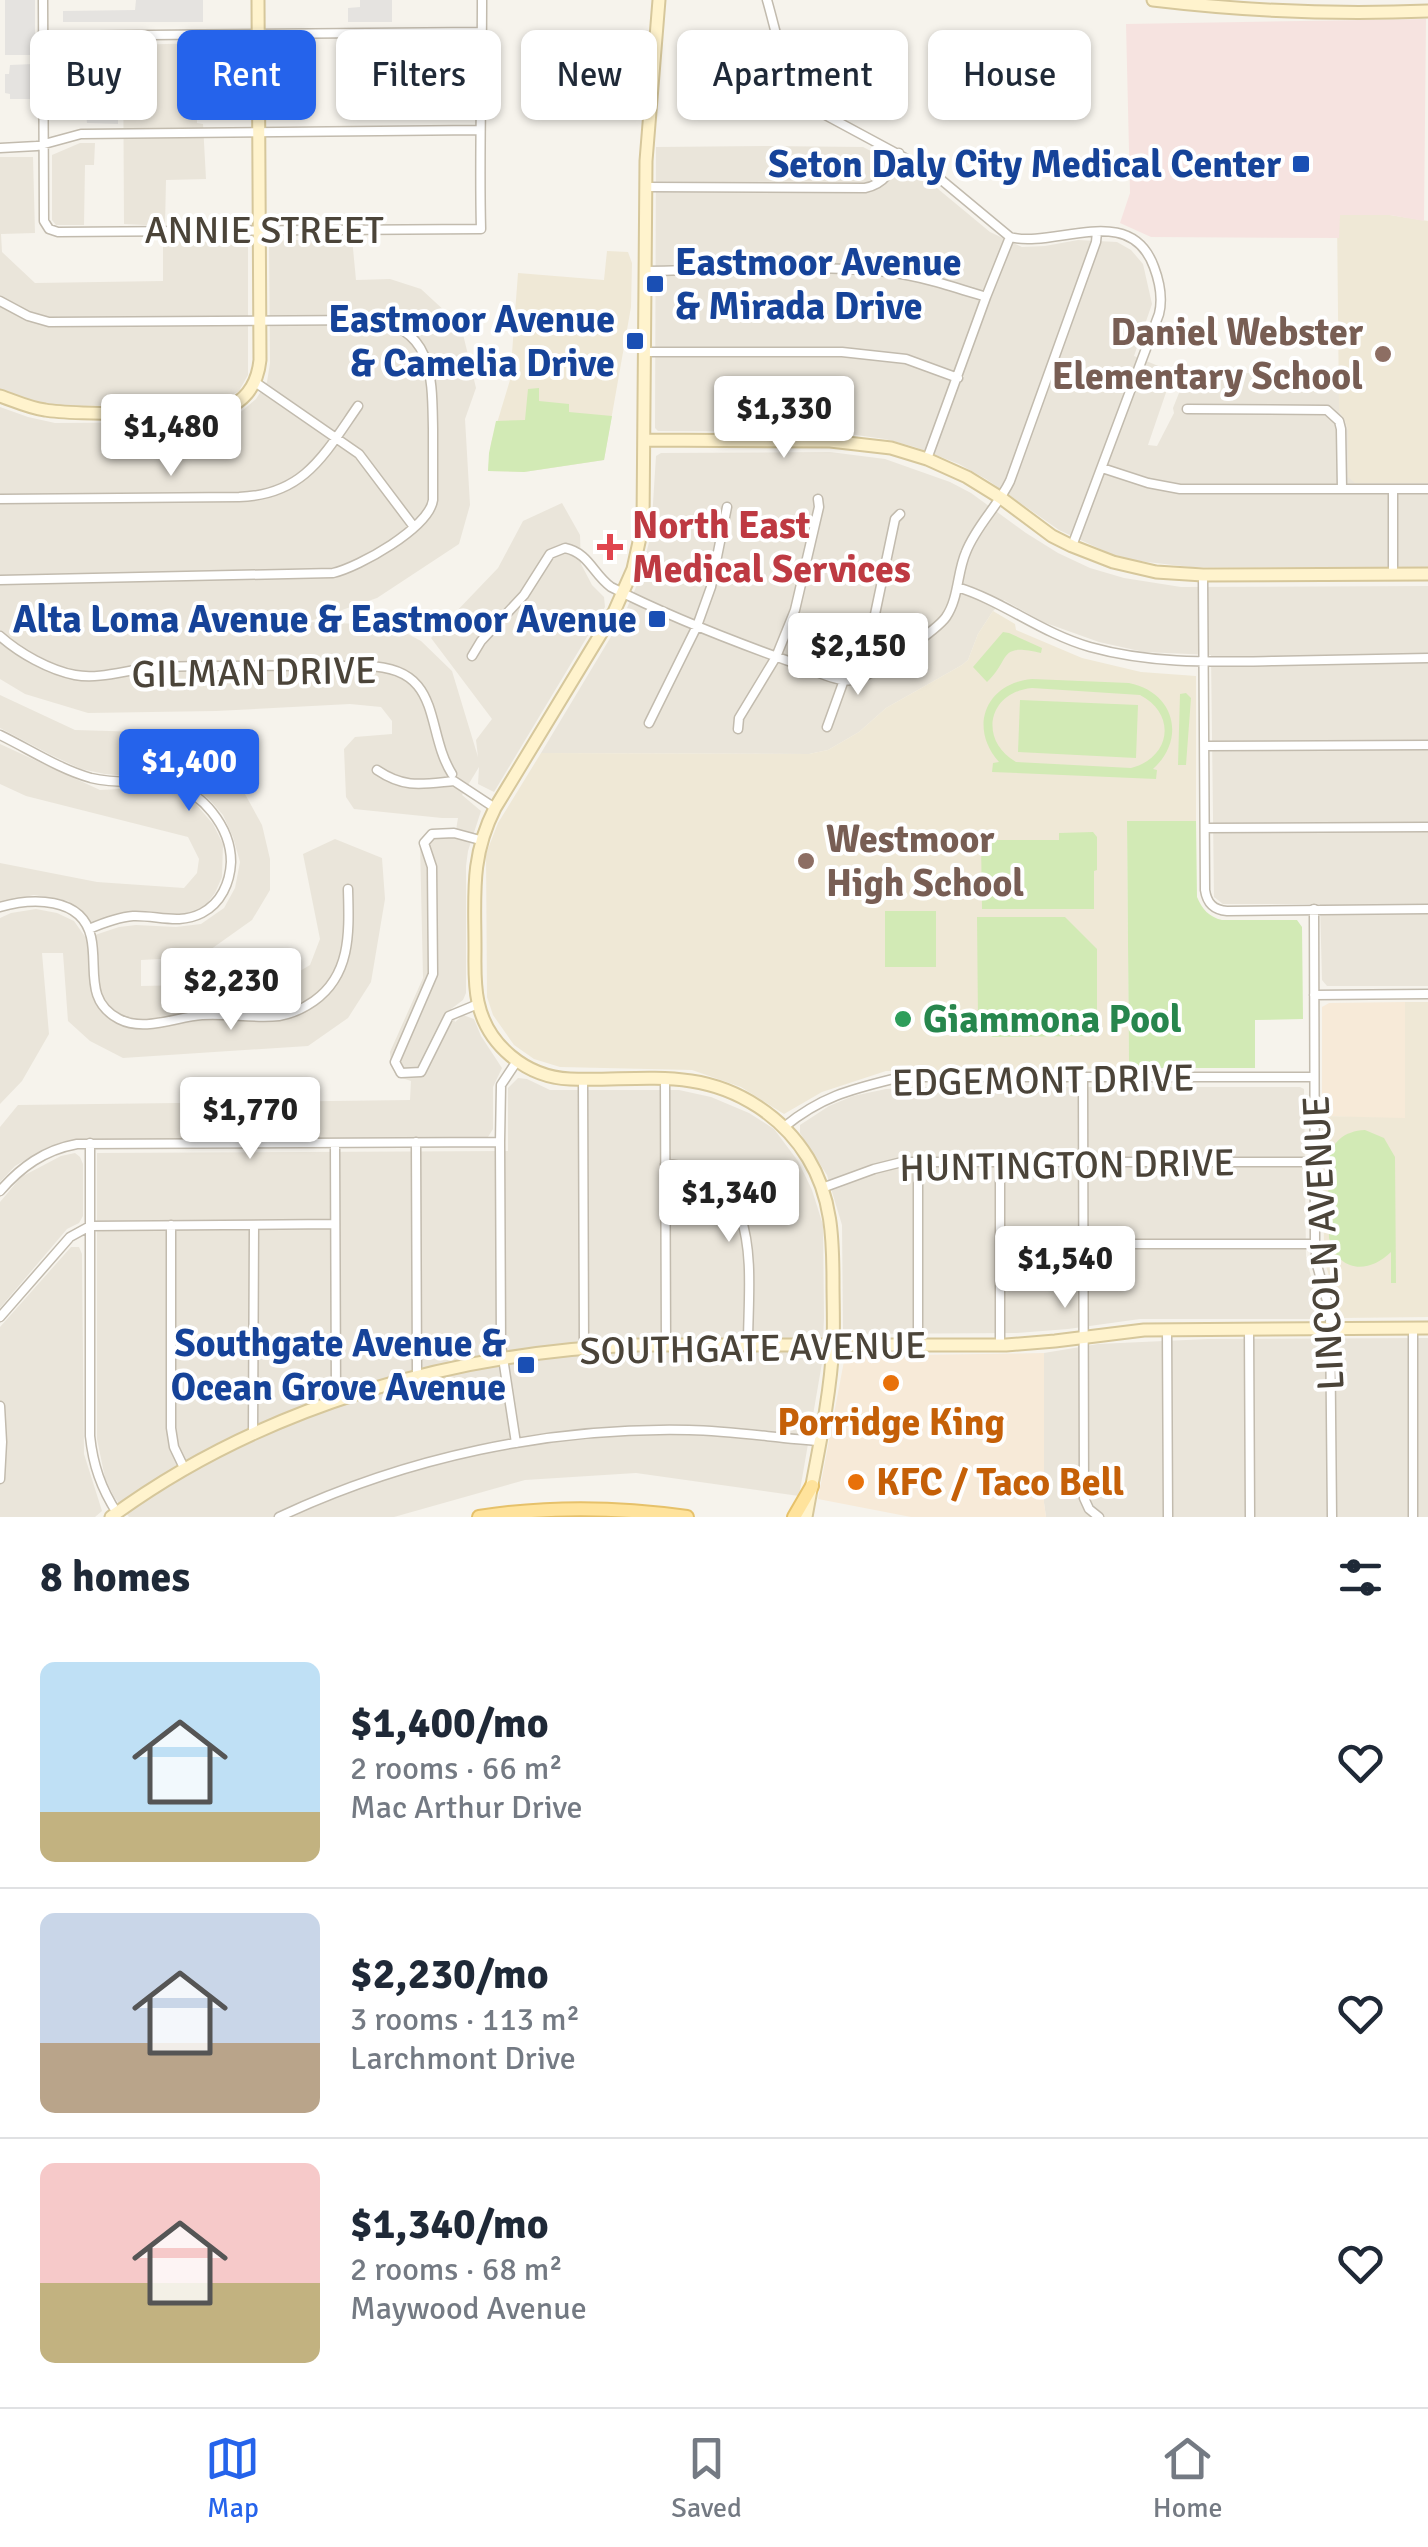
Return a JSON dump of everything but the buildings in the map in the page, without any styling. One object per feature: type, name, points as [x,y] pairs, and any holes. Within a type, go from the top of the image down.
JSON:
[{"type":"main road","points":[[794,1517],[812,1486]]},
{"type":"main road","points":[[480,1517],[594,1509],[687,1517]]},
{"type":"street","points":[[43,0],[43,30]]},
{"type":"street","points":[[258,0],[258,30]]},
{"type":"street","points":[[482,0],[482,30]]},
{"type":"street","points":[[660,0],[648,122],[643,524],[623,593],[495,808],[480,840],[474,885],[475,980],[478,1004],[493,1037],[517,1061],[548,1076],[665,1078],[697,1081],[729,1091],[784,1127],[807,1156],[822,1188],[832,1230],[833,1345],[806,1517]]},
{"type":"street","points":[[767,0],[790,79],[800,96],[816,110],[933,173],[1010,236],[1024,240],[1074,232],[1125,236],[1142,246],[1153,264],[1162,297],[1159,314],[1072,546]]},
{"type":"street","points":[[1153,0],[1278,12],[1428,11]]},
{"type":"street","points":[[44,120],[44,145]]},
{"type":"street","points":[[0,396],[61,412],[208,412],[232,406],[246,396],[255,382],[260,360],[259,120]]},
{"type":"street","points":[[0,148],[44,145],[81,134],[479,130],[480,120]]},
{"type":"street","name":"ANNIE STREET","points":[[44,145],[44,221],[48,228],[58,232],[481,229],[479,130]]},
{"type":"street","points":[[646,187],[864,188],[883,181],[899,153]]},
{"type":"street","points":[[472,656],[524,595],[554,551],[566,548],[577,551],[606,583],[623,593],[776,657],[844,680],[859,679],[888,661],[945,620],[970,542],[1002,498],[1090,261],[1097,232]]},
{"type":"street","points":[[928,459],[1010,236]]},
{"type":"street","points":[[646,271],[890,272],[986,297]]},
{"type":"street","points":[[0,301],[49,322],[379,321],[398,327],[419,345],[431,372],[433,500],[428,514],[414,526],[362,563],[333,574],[0,580]]},
{"type":"street","points":[[646,352],[842,352],[906,359],[958,378]]},
{"type":"street","points":[[255,382],[336,437],[367,464],[414,526]]},
{"type":"street","points":[[0,498],[260,495],[284,488],[304,476],[358,406]]},
{"type":"street","points":[[1187,410],[1326,410],[1340,421],[1342,489]]},
{"type":"street","points":[[644,440],[840,441],[891,448],[967,476],[1072,546],[1136,568],[1203,576],[1428,574]]},
{"type":"street","points":[[1102,468],[1148,484],[1180,489],[1428,489]]},
{"type":"street","points":[[1393,489],[1393,574]]},
{"type":"street","points":[[738,728],[776,657],[795,610],[818,499]]},
{"type":"street","points":[[649,723],[697,626],[711,587],[727,506]]},
{"type":"street","points":[[888,661],[876,638],[874,619],[895,520],[900,514]]},
{"type":"street","points":[[1203,576],[1206,895],[1212,906],[1226,911],[1428,909]]},
{"type":"street","points":[[957,586],[1049,631],[1138,658],[1204,662],[1428,658]]},
{"type":"street","name":"GILMAN DRIVE","points":[[0,636],[49,666],[80,676],[164,667],[388,668],[411,680],[429,703],[441,753],[453,777]]},
{"type":"street","points":[[826,727],[844,680]]},
{"type":"street","points":[[0,734],[91,778],[158,782],[181,788],[203,802],[225,832],[230,856],[228,881],[210,908],[180,920],[132,916],[89,929]]},
{"type":"street","points":[[1205,746],[1428,745]]},
{"type":"street","points":[[377,770],[413,784],[429,785],[453,777],[495,808]]},
{"type":"street","points":[[1205,828],[1428,827]]},
{"type":"street","points":[[478,1004],[449,1016],[421,1072],[401,1073],[395,1062],[433,974],[432,866],[424,843],[432,834],[443,833],[480,840]]},
{"type":"street","points":[[0,908],[25,902],[54,903],[77,915],[92,939],[95,991],[104,1007],[118,1019],[143,1025],[202,1015],[278,1016],[318,999],[340,972],[348,946],[348,889]]},
{"type":"street","name":"LINCOLN AVENUE","points":[[1314,910],[1315,1244],[1331,1328],[1332,1517]]},
{"type":"street","points":[[1314,995],[1428,994]]},
{"type":"street","points":[[516,1442],[502,1358],[500,1142],[501,1085],[517,1061]]},
{"type":"street","points":[[1083,1076],[1084,1498],[1090,1511],[1099,1517]]},
{"type":"street","name":"EDGEMONT DRIVE","points":[[784,1127],[842,1091],[901,1078],[1314,1077]]},
{"type":"street","points":[[665,1078],[666,1346]]},
{"type":"street","points":[[583,1079],[584,1348]]},
{"type":"street","points":[[416,1142],[417,1376]]},
{"type":"street","points":[[0,1191],[34,1160],[66,1146],[90,1143],[500,1142]]},
{"type":"street","points":[[90,1143],[90,1436],[94,1466],[116,1516]]},
{"type":"street","points":[[335,1143],[336,1401]]},
{"type":"street","points":[[918,1162],[918,1345]]},
{"type":"street","name":"HUNTINGTON DRIVE","points":[[822,1188],[888,1165],[918,1162],[1315,1162]]},
{"type":"street","points":[[1000,1162],[1000,1345]]},
{"type":"street","points":[[665,1164],[688,1166],[712,1178],[740,1212],[748,1243],[748,1346]]},
{"type":"street","points":[[254,1224],[254,1435]]},
{"type":"street","points":[[0,1317],[70,1237],[90,1226],[335,1224]]},
{"type":"street","points":[[172,1225],[172,1428],[174,1447],[185,1470]]},
{"type":"street","points":[[1084,1244],[1315,1244]]},
{"type":"street","points":[[1413,1328],[1414,1517]]},
{"type":"street","name":"SOUTHGATE AVENUE","points":[[116,1516],[185,1470],[254,1435],[336,1401],[417,1376],[502,1358],[584,1348],[1000,1345],[1136,1330],[1428,1328]]},
{"type":"street","points":[[1167,1329],[1168,1517]]},
{"type":"street","points":[[1249,1329],[1250,1517]]},
{"type":"street","points":[[0,1406],[0,1478]]},
{"type":"street","points":[[279,1517],[397,1471],[516,1442],[578,1434],[666,1430],[819,1441]]},
{"type":"shaded area","points":[[5,0],[35,0],[30,55],[5,55]]},
{"type":"shaded area","points":[[136,0],[203,0],[203,22],[63,22],[63,11],[135,10]]},
{"type":"shaded area","points":[[360,0],[392,0],[392,22],[348,22],[348,8],[360,7]]},
{"type":"shaded area","points":[[1426,19],[1424,221],[1390,215],[1340,215],[1339,238],[1151,237],[1120,223],[1130,193],[1126,24]]},
{"type":"shaded area","points":[[157,44],[177,44],[177,120],[197,120],[203,124],[206,179],[166,180],[165,226],[124,224],[123,120],[157,120]]},
{"type":"shaded area","points":[[30,64],[30,99],[10,99],[10,94],[5,93],[5,74],[9,74],[10,65]]},
{"type":"shaded area","points":[[87,120],[118,120],[118,124]]},
{"type":"shaded area","points":[[80,143],[95,143],[94,165],[85,165],[84,225],[56,225],[52,220],[52,155]]},
{"type":"shaded area","points":[[656,147],[863,147],[926,179],[990,232],[1022,247],[1078,240],[1117,242],[1131,250],[1143,264],[1152,304],[1134,356],[1173,372],[1148,445],[1157,446],[1174,413],[1181,373],[1339,373],[1339,411],[1348,430],[1355,483],[1428,483],[1428,567],[1191,567],[1138,561],[1111,554],[1059,530],[986,479],[915,447],[834,432],[658,431]]},
{"type":"shaded area","points":[[0,157],[33,157],[35,233],[1,234],[2,252],[35,283],[163,281],[163,241],[248,243],[248,375],[239,391],[220,402],[207,404],[55,406],[0,389]]},
{"type":"shaded area","name":"Daniel Webster Elementary School","points":[[1337,215],[1390,215],[1428,221],[1428,483],[1355,483],[1348,477],[1348,430],[1339,411]]},
{"type":"shaded area","points":[[352,238],[356,280],[390,279],[421,289],[461,326],[476,388],[465,419],[470,505],[459,544],[377,598],[307,622],[391,625],[421,641],[452,671],[478,757],[476,740],[492,719],[431,638],[498,568],[523,521],[562,503],[580,535],[581,564],[604,597],[605,607],[494,792],[478,784],[479,767],[462,795],[481,811],[466,866],[466,993],[451,1009],[455,1022],[463,1015],[474,1019],[502,1068],[493,1087],[493,1129],[488,1137],[66,1141],[15,1166],[0,1182],[0,1127],[18,1105],[410,1100],[411,1081],[396,1076],[390,1052],[423,978],[420,842],[430,831],[456,830],[458,818],[354,809],[346,797],[344,749],[355,737],[392,734],[392,721],[381,707],[350,704],[88,713],[25,694],[0,679],[0,407],[55,423],[207,422],[236,416],[256,399],[267,382],[269,241]]},
{"type":"shaded area","points":[[607,251],[628,252],[632,263],[631,307],[604,460],[524,472],[488,471],[491,443],[510,380],[518,273],[604,280]]},
{"type":"shaded area","points":[[830,452],[885,459],[950,482],[1058,553],[1124,578],[1181,587],[1428,586],[1428,986],[1327,986],[1322,980],[1320,904],[1223,904],[1214,897],[1211,655],[1144,652],[1099,642],[1043,622],[1004,600],[978,634],[968,660],[886,708],[859,732],[828,750],[809,754],[541,753],[624,615],[639,580],[651,535],[656,456]]},
{"type":"shaded area","name":"Westmoor High School","points":[[993,611],[1015,624],[1016,630],[1082,658],[1141,672],[1196,676],[1196,821],[1127,822],[1129,1068],[886,1071],[822,1092],[784,1114],[741,1087],[692,1070],[560,1067],[534,1059],[514,1045],[493,1015],[487,997],[486,854],[498,823],[541,753],[809,754],[828,750],[859,732],[886,708],[968,660]]},
{"type":"shaded area","points":[[0,695],[75,730],[177,733],[235,776],[262,825],[270,859],[270,890],[252,920],[200,957],[141,960],[141,986],[280,983],[310,965],[320,939],[303,854],[335,839],[382,858],[385,899],[371,982],[348,1018],[308,1046],[123,1058],[90,1041],[68,1021],[63,953],[42,953],[49,1034],[22,1081],[0,1104],[0,918],[36,909],[57,913],[74,921],[86,938],[119,927],[201,924],[224,908],[235,888],[240,862],[223,815],[208,798],[181,780],[105,774],[81,769],[51,755],[0,728]]},
{"type":"shaded area","points":[[0,744],[100,790],[174,791],[195,803],[213,824],[223,844],[222,877],[215,893],[205,906],[185,914],[130,913],[91,923],[68,901],[34,895],[0,902],[0,863],[97,882],[184,888],[197,873],[199,859],[188,837],[26,796],[0,784]]},
{"type":"shaded area","points":[[1405,1002],[1405,1119],[1322,1116],[1322,1007],[1329,1003]]},
{"type":"shaded area","points":[[1405,1002],[1428,1002],[1428,1317],[1342,1318],[1326,1266],[1322,1116],[1405,1118]]},
{"type":"shaded area","points":[[518,1078],[550,1090],[679,1090],[711,1097],[774,1129],[798,1161],[823,1225],[824,1318],[822,1363],[799,1496],[636,1473],[525,1480],[394,1517],[129,1517],[105,1478],[97,1439],[97,1153],[508,1151],[508,1088]]},
{"type":"shaded area","points":[[886,1089],[1304,1089],[1306,1256],[1320,1313],[1313,1319],[1140,1319],[1017,1333],[846,1334],[842,1225],[827,1175],[800,1133],[800,1125],[853,1096]]},
{"type":"shaded area","points":[[75,1153],[83,1164],[83,1216],[67,1229],[0,1308],[0,1202],[21,1177]]},
{"type":"shaded area","points":[[71,1247],[79,1247],[82,1254],[84,1454],[102,1511],[95,1517],[0,1517],[0,1327]]},
{"type":"shaded area","points":[[1428,1338],[1428,1517],[1046,1517],[1044,1353],[1098,1344],[1208,1339]]},
{"type":"shaded area","points":[[1044,1353],[1046,1517],[911,1517],[818,1499],[847,1356]]},
{"type":"green space","points":[[539,388],[539,401],[569,404],[569,412],[612,416],[604,460],[524,472],[488,471],[496,421],[525,420],[528,389]]},
{"type":"green space","points":[[1003,632],[1042,648],[1041,653],[1011,651],[987,682],[973,667]]},
{"type":"green space","points":[[1032,679],[1129,683],[1157,696],[1171,718],[1172,731],[1164,757],[1153,769],[1157,770],[1156,779],[992,772],[993,763],[999,762],[985,735],[987,709],[993,698],[1016,682]],"holes":[[[1032,688],[1140,695],[1160,713],[1164,735],[1154,755],[1131,768],[1016,762],[996,742],[993,718],[998,707],[1017,691]]]},
{"type":"green space","points":[[1180,694],[1191,698],[1186,765],[1178,765]]},
{"type":"green space","points":[[1020,700],[1138,705],[1136,758],[1018,752]]},
{"type":"green space","points":[[1127,821],[1196,821],[1197,897],[1213,917],[1297,920],[1302,927],[1303,1019],[1255,1020],[1255,1068],[1129,1068]]},
{"type":"green space","points":[[1093,832],[1097,837],[1094,909],[982,909],[981,840],[1059,840],[1059,833]]},
{"type":"green space","points":[[885,911],[936,911],[936,967],[885,967]]},
{"type":"green space","points":[[977,917],[1065,917],[1097,949],[1097,1036],[993,1037],[983,1032],[978,1021]]},
{"type":"green space","points":[[1365,1130],[1384,1138],[1395,1157],[1396,1283],[1391,1283],[1391,1252],[1373,1264],[1355,1266],[1339,1258],[1329,1238],[1328,1163],[1332,1149],[1340,1139]]},
{"type":"place","name":"Seton Daly City Medical Center","points":[[1301,164]]},
{"type":"place","name":"Eastmoor Avenue & Mirada Drive","points":[[655,284]]},
{"type":"place","name":"Eastmoor Avenue & Camelia Drive","points":[[635,341]]},
{"type":"place","name":"Daniel Webster Elementary School","points":[[1383,354]]},
{"type":"place","name":"North East Medical Services","points":[[610,547]]},
{"type":"place","name":"Alta Loma Avenue & Eastmoor Avenue","points":[[657,619]]},
{"type":"place","name":"Westmoor High School","points":[[806,861]]},
{"type":"place","name":"Giammona Pool","points":[[903,1019]]},
{"type":"place","name":"Southgate Avenue & Ocean Grove Avenue","points":[[526,1365]]},
{"type":"place","name":"Porridge King","points":[[891,1383]]},
{"type":"place","name":"KFC / Taco Bell","points":[[856,1482]]}]
